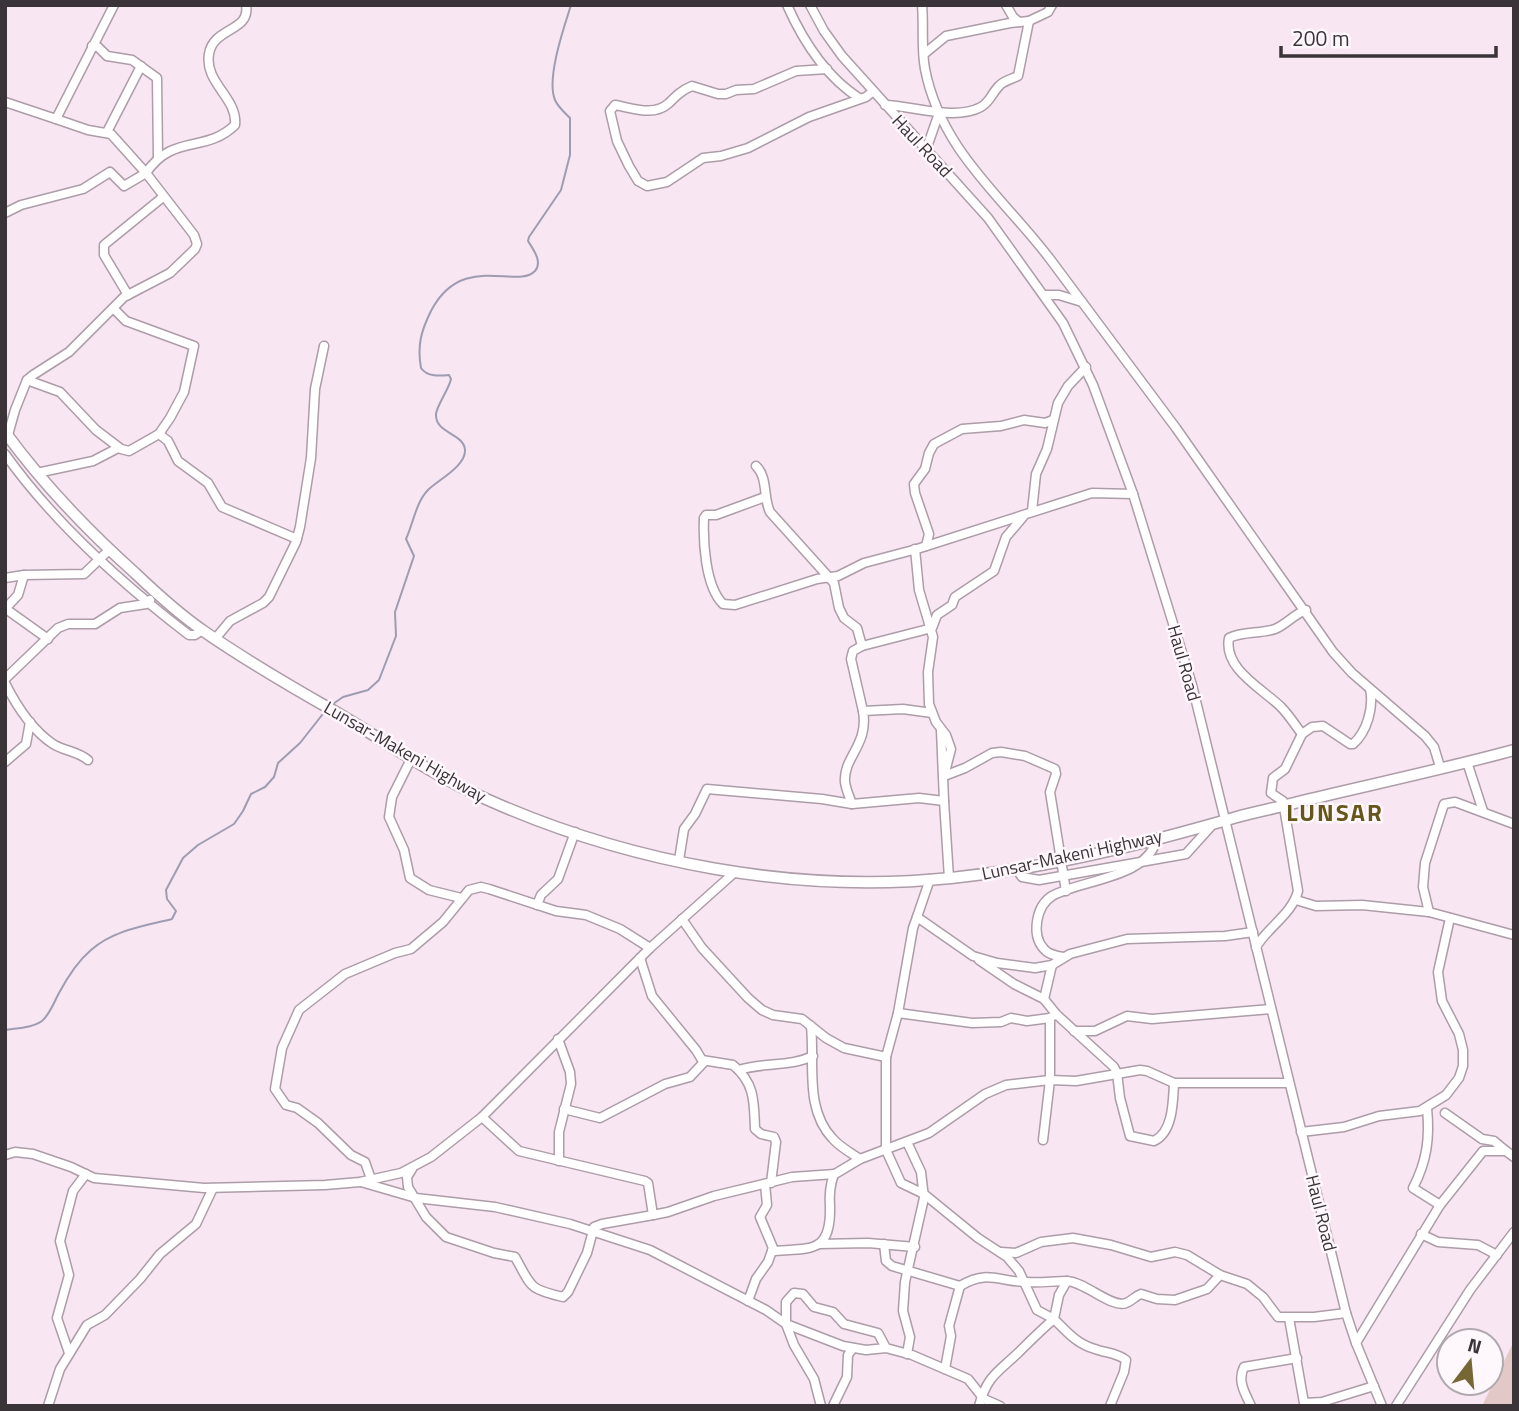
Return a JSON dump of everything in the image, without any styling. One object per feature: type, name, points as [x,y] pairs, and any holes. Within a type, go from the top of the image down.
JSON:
[{"type":"main road","name":"Lunsar-Makeni Highway","points":[[6,434],[82,524],[156,593],[201,630],[316,702],[411,759],[487,799],[575,832],[630,849],[735,872],[821,880],[930,880],[1017,870],[1514,750]]},
{"type":"street","points":[[56,119],[114,5]]},
{"type":"street","points":[[5,213],[21,205],[83,189],[110,172],[124,186],[146,173],[158,157],[171,149],[205,142],[235,125],[231,107],[211,76],[209,54],[220,34],[245,19],[246,5]]},
{"type":"street","points":[[787,5],[813,53],[847,91],[859,98]]},
{"type":"street","name":"Haul Road","points":[[810,5],[824,31],[872,92],[988,218],[1045,295],[1072,337],[1086,367],[1133,494],[1192,685],[1346,1312],[1382,1406]]},
{"type":"street","points":[[922,5],[925,69],[939,113],[958,148],[976,174],[1034,237],[1176,428],[1333,652],[1424,736],[1434,747],[1440,767]]},
{"type":"street","points":[[923,18],[928,5]]},
{"type":"street","points":[[1006,5],[1013,17],[1024,22]]},
{"type":"street","points":[[924,54],[946,36],[1024,22],[1048,12],[1052,5]]},
{"type":"street","points":[[885,106],[922,108],[939,113],[974,110],[983,106],[1000,85],[1018,76],[1024,22]]},
{"type":"street","points":[[92,46],[101,49],[104,54],[132,60],[157,78],[158,157]]},
{"type":"street","points":[[107,132],[141,66]]},
{"type":"street","points":[[827,69],[796,71],[754,89],[726,94],[692,86],[654,111],[615,105],[610,111],[617,141],[638,181],[647,186],[667,182],[703,158],[722,156],[748,148],[809,117],[872,92]]},
{"type":"street","points":[[5,102],[88,130],[107,132],[146,173],[194,235],[197,244],[170,273],[128,296],[69,352],[27,380],[6,434]]},
{"type":"street","points":[[926,150],[939,113]]},
{"type":"street","points":[[128,296],[104,255],[104,245],[163,197]]},
{"type":"street","points":[[1045,295],[1059,295],[1082,302]]},
{"type":"street","points":[[27,380],[65,396],[96,430],[125,451],[135,449],[159,434],[184,392],[194,346],[126,321],[114,309]]},
{"type":"street","points":[[215,639],[230,621],[270,597],[297,539],[311,458],[316,389],[324,346]]},
{"type":"street","points":[[932,628],[937,615],[952,605],[955,597],[994,571],[1006,537],[1028,514],[1036,474],[1047,449],[1058,403],[1068,386],[1086,367]]},
{"type":"street","points":[[926,546],[929,534],[914,484],[925,469],[934,444],[962,429],[991,427],[1024,420],[1045,423],[1053,420]]},
{"type":"street","points":[[159,434],[168,441],[178,461],[208,483],[222,507],[297,539]]},
{"type":"street","points":[[37,473],[93,461],[118,447]]},
{"type":"street","points":[[5,454],[43,505],[100,560],[189,635],[195,635],[201,630]]},
{"type":"street","points":[[756,466],[763,475],[765,497],[774,519],[786,528],[836,587],[839,608],[844,618],[857,628],[862,646]]},
{"type":"street","points":[[765,497],[716,515],[706,514],[704,518],[704,546],[709,575],[723,604],[735,605],[838,576],[864,562],[926,546],[1092,493],[1133,494]]},
{"type":"street","points":[[915,549],[919,590],[932,628],[927,690],[932,713],[951,749],[944,776],[949,878]]},
{"type":"street","points":[[5,578],[84,574],[109,550]]},
{"type":"street","points":[[24,575],[18,595],[6,609],[48,639]]},
{"type":"street","points":[[88,760],[73,750],[54,745],[30,722],[9,694],[5,681],[58,628],[68,624],[95,624],[120,608],[148,602],[156,593]]},
{"type":"street","points":[[1303,734],[1284,710],[1241,674],[1227,642],[1236,635],[1279,627],[1298,612],[1306,610]]},
{"type":"street","points":[[852,804],[845,780],[847,769],[864,734],[863,711],[851,659],[853,651],[862,646],[932,628]]},
{"type":"street","points":[[1256,947],[1296,900],[1298,883],[1284,806],[1282,800],[1270,793],[1271,784],[1276,774],[1285,769],[1303,734],[1312,727],[1323,726],[1353,744],[1363,733],[1370,710],[1370,689]]},
{"type":"street","points":[[1370,710],[1392,707]]},
{"type":"street","points":[[863,711],[903,709],[932,713]]},
{"type":"street","points":[[5,762],[26,744],[30,722]]},
{"type":"street","points":[[944,776],[965,768],[992,752],[1025,756],[1055,769],[1050,792],[1066,891]]},
{"type":"street","points":[[411,759],[392,797],[389,817],[404,850],[410,878],[429,890],[461,898]]},
{"type":"street","points":[[1468,762],[1483,811]]},
{"type":"street","points":[[679,860],[684,829],[707,789],[852,804],[908,799],[944,801]]},
{"type":"street","points":[[1429,912],[1423,887],[1425,863],[1442,808],[1452,801],[1514,824]]},
{"type":"street","points":[[1017,870],[1028,880],[1039,880],[1186,854],[1213,824]]},
{"type":"street","points":[[537,905],[541,895],[558,879],[575,832]]},
{"type":"street","points":[[1064,957],[1043,949],[1038,934],[1038,922],[1039,913],[1045,903],[1066,891],[1111,877],[1137,864],[1155,845],[1157,838]]},
{"type":"street","points":[[5,1155],[15,1152],[33,1154],[102,1179],[213,1188],[360,1182],[401,1173],[412,1168],[482,1117],[650,948],[735,872]]},
{"type":"street","points":[[930,880],[913,928],[898,1013],[886,1057],[886,1150],[901,1183],[924,1194],[978,1238],[1002,1252],[1019,1271],[1037,1310],[1054,1319],[1076,1341],[1125,1358],[1124,1372],[1110,1406]]},
{"type":"street","points":[[371,1179],[365,1162],[355,1159],[318,1123],[297,1108],[286,1105],[275,1089],[282,1048],[299,1010],[320,992],[358,968],[411,949],[443,922],[469,890],[481,887],[556,911],[586,915],[620,929],[650,948]]},
{"type":"street","points":[[1296,900],[1315,906],[1362,905],[1429,912],[1514,935]]},
{"type":"street","points":[[918,917],[1014,984],[1044,999],[1053,1016],[1109,1062],[1117,1073],[1120,1098],[1130,1136],[1147,1141],[1160,1138],[1168,1125],[1174,1083]]},
{"type":"street","points":[[1301,1132],[1344,1127],[1379,1116],[1420,1111],[1446,1095],[1459,1078],[1463,1066],[1459,1034],[1442,1001],[1439,982],[1442,950],[1450,918]]},
{"type":"street","points":[[682,919],[702,948],[755,1005],[773,1015],[802,1019],[825,1038],[844,1048],[886,1057]]},
{"type":"street","points":[[973,956],[1017,967],[1042,968],[1064,957],[1135,938],[1198,938],[1253,932]]},
{"type":"street","points":[[640,958],[652,996],[702,1060],[726,1062],[739,1070],[750,1084],[754,1097],[755,1129],[761,1135],[774,1137],[776,1142],[768,1183],[767,1205],[760,1217],[770,1238],[772,1251],[756,1279],[748,1301]]},
{"type":"street","points":[[1044,999],[1052,965]]},
{"type":"street","points":[[1074,1031],[1096,1031],[1126,1016],[1153,1019],[1270,1009]]},
{"type":"street","points":[[898,1013],[972,1023],[1001,1022],[1011,1018],[1027,1021],[1053,1016]]},
{"type":"street","points":[[1043,1140],[1050,1080],[1053,1016]]},
{"type":"street","points":[[811,1026],[812,1090],[815,1106],[835,1142],[860,1159]]},
{"type":"street","points":[[558,1040],[570,1072],[571,1084],[559,1132],[559,1161]]},
{"type":"street","points":[[739,1070],[766,1063],[796,1063],[813,1056]]},
{"type":"street","points":[[564,1109],[600,1118],[665,1084],[690,1077],[705,1062]]},
{"type":"street","points":[[412,1168],[407,1182],[426,1217],[446,1237],[515,1257],[526,1280],[538,1291],[563,1297],[587,1254],[595,1226],[653,1215],[714,1196],[792,1177],[834,1174],[860,1159],[929,1133],[985,1094],[1006,1085],[1050,1080],[1076,1081],[1117,1073],[1147,1071],[1174,1083],[1288,1083]]},
{"type":"street","points":[[1427,1108],[1427,1158],[1413,1188],[1440,1205]]},
{"type":"street","points":[[1445,1113],[1482,1139],[1494,1141],[1514,1157]]},
{"type":"street","points":[[482,1117],[519,1151],[645,1181],[648,1183],[653,1215]]},
{"type":"street","points":[[907,1142],[922,1172],[924,1194],[915,1247],[907,1271],[903,1307],[910,1337],[907,1354]]},
{"type":"street","points":[[1356,1343],[1440,1205],[1483,1151],[1506,1151]]},
{"type":"street","points":[[69,1353],[57,1318],[69,1275],[60,1241],[73,1191],[86,1174]]},
{"type":"street","points":[[818,1244],[830,1230],[829,1192],[834,1174]]},
{"type":"street","points":[[360,1182],[416,1198],[495,1207],[593,1230],[650,1250],[786,1324],[828,1341],[866,1350],[886,1348],[945,1368],[968,1379],[981,1396],[1000,1406]]},
{"type":"street","points":[[48,1406],[60,1369],[87,1325],[105,1315],[160,1254],[196,1224],[213,1188]]},
{"type":"street","points":[[1396,1406],[1443,1331],[1514,1232]]},
{"type":"street","points":[[1421,1234],[1438,1242],[1478,1245],[1497,1255]]},
{"type":"street","points":[[1002,1252],[1016,1253],[1041,1242],[1073,1238],[1111,1245],[1143,1256],[1175,1252],[1187,1255],[1220,1275],[1247,1284],[1278,1317],[1346,1312]]},
{"type":"street","points":[[772,1251],[804,1249],[818,1244],[915,1247]]},
{"type":"street","points":[[884,1244],[886,1261],[907,1271],[960,1286]]},
{"type":"street","points":[[945,1368],[951,1336],[949,1326],[960,1286],[972,1279],[985,1276],[1024,1282],[1067,1281],[1088,1286],[1092,1292],[1119,1304],[1126,1304],[1141,1294],[1157,1299],[1175,1300],[1208,1289],[1220,1275]]},
{"type":"street","points":[[979,1406],[987,1382],[1039,1329],[1054,1319],[1059,1295],[1067,1281]]},
{"type":"street","points":[[821,1406],[814,1379],[794,1345],[786,1324],[786,1302],[790,1296],[803,1294],[814,1307],[834,1312],[844,1324],[878,1333],[886,1348]]},
{"type":"street","points":[[1289,1318],[1304,1403],[1316,1404],[1374,1386]]},
{"type":"street","points":[[833,1406],[847,1377],[848,1355],[853,1348]]},
{"type":"street","points":[[1251,1406],[1242,1388],[1244,1367],[1297,1358]]},
{"type":"shaded area","points":[[1514,1341],[1514,1406],[1482,1406],[1486,1397],[1505,1397],[1505,1359]]},
{"type":"waterway","points":[[330,706],[343,697],[368,690],[379,680],[396,636],[395,612],[414,556],[406,539],[418,507],[428,490],[456,467],[464,456],[465,450],[460,440],[444,430],[437,421],[437,410],[451,379],[449,375],[438,376],[421,368],[422,332],[431,311],[444,293],[458,282],[473,277],[527,276],[537,267],[538,260],[528,241],[529,237],[561,190],[570,155],[570,118],[555,100],[553,79],[557,53],[571,5]]},
{"type":"waterway","points":[[5,1030],[42,1021],[73,970],[86,954],[100,943],[130,930],[172,919],[176,911],[167,899],[166,890],[183,858],[198,845],[234,824],[251,794],[265,787],[274,777],[278,763],[300,743],[326,710]]},
{"type":"district","name":"LUNSAR","points":[[1335,813]]}]
